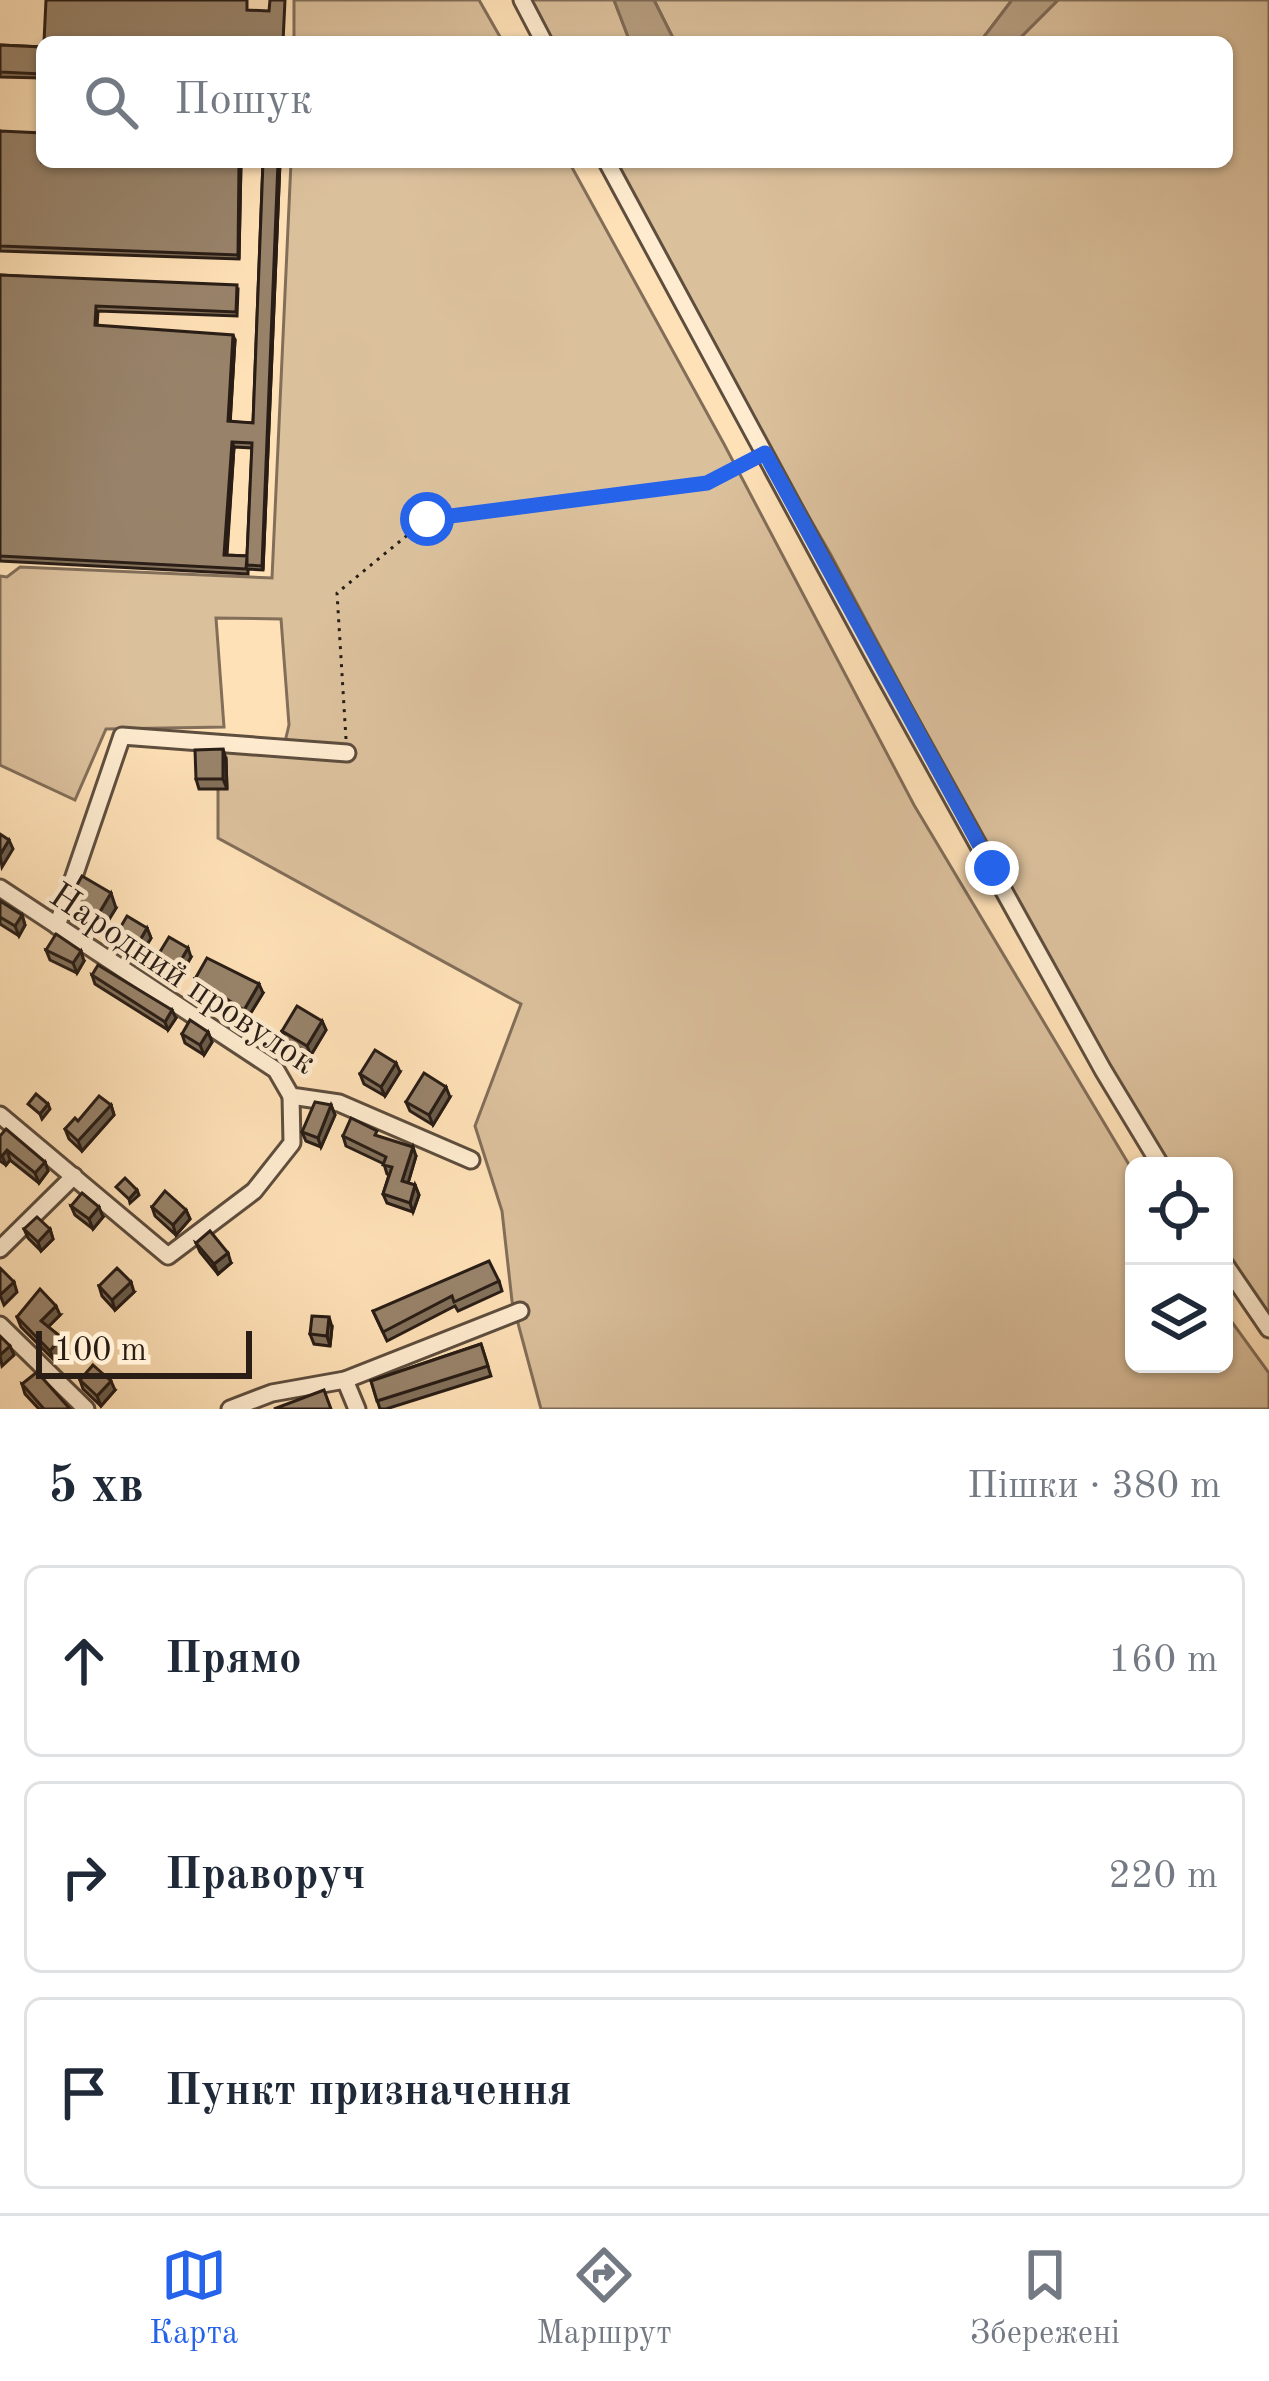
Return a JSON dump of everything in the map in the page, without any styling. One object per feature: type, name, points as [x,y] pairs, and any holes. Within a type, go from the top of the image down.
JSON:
[{"type":"street","points":[[522,0],[541,36]]},
{"type":"street","points":[[610,168],[1103,1070],[1156,1157]]},
{"type":"street","points":[[57,926],[122,736],[347,753]]},
{"type":"street","name":"Народний провулок","points":[[0,888],[276,1070],[291,1096],[339,1103],[471,1160]]},
{"type":"street","points":[[0,1115],[168,1256],[254,1191],[292,1143],[291,1096]]},
{"type":"street","points":[[0,1249],[74,1177]]},
{"type":"street","points":[[1226,1265],[1269,1329]]},
{"type":"street","points":[[230,1409],[272,1394],[345,1380],[520,1311]]},
{"type":"street","points":[[0,1324],[86,1409]]},
{"type":"street","points":[[345,1380],[357,1409]]},
{"type":"path","points":[[347,753],[337,593],[427,519],[707,483],[765,453]]},
{"type":"shaded area","points":[[294,0],[479,0],[500,36],[294,36]]},
{"type":"shaded area","points":[[529,0],[614,0],[628,36],[547,36]]},
{"type":"shaded area","points":[[614,0],[654,0],[672,36],[628,36]]},
{"type":"shaded area","points":[[654,0],[1012,0],[985,36],[672,36]]},
{"type":"shaded area","points":[[1012,0],[1058,0],[1022,36],[985,36]]},
{"type":"shaded area","points":[[1058,0],[1269,0],[1269,1321],[1233,1266],[1233,1157],[1163,1157],[1026,920],[831,555],[614,168],[1233,168],[1233,36],[1022,36]]},
{"type":"shaded area","points":[[291,168],[572,168],[914,805],[1125,1158],[1125,1373],[1233,1373],[1233,1323],[1269,1373],[1269,1409],[541,1409],[512,1301],[502,1211],[475,1126],[521,1004],[218,838],[218,747],[283,750],[289,725],[281,619],[216,618],[224,727],[106,729],[75,800],[0,765],[0,576],[7,577],[20,567],[272,578]]},
{"type":"building","points":[[46,0],[247,0],[247,10],[269,11],[270,0],[285,0],[283,36],[44,36]]},
{"type":"building","points":[[0,45],[36,47],[36,74],[0,72]]},
{"type":"building","points":[[0,131],[36,133],[36,168],[239,168],[238,255],[0,246]]},
{"type":"building","points":[[263,168],[278,168],[262,566],[247,565],[247,556],[246,569],[0,556],[0,275],[237,285],[236,312],[96,306],[95,325],[233,335],[228,421],[253,423]],"holes":[[[232,442],[252,443],[247,556],[224,555]]]},
{"type":"building","points":[[223,749],[223,779],[196,779],[195,750]]},
{"type":"building","points":[[0,834],[9,840],[0,855]]},
{"type":"building","points":[[82,876],[111,893],[95,920],[67,903]]},
{"type":"building","points":[[0,901],[22,915],[15,926],[0,917]]},
{"type":"building","points":[[127,916],[147,928],[136,947],[116,935]]},
{"type":"building","points":[[56,934],[81,951],[73,963],[46,950]]},
{"type":"building","points":[[169,937],[188,948],[177,967],[158,955]]},
{"type":"building","points":[[207,958],[259,984],[244,1010],[195,979]]},
{"type":"building","points":[[98,965],[172,1010],[165,1022],[92,975]]},
{"type":"building","points":[[297,1006],[322,1021],[307,1046],[282,1031]]},
{"type":"building","points":[[190,1020],[208,1032],[200,1045],[182,1034]]},
{"type":"building","points":[[375,1050],[396,1063],[381,1087],[360,1074]]},
{"type":"building","points":[[424,1073],[446,1087],[429,1115],[406,1102]]},
{"type":"building","points":[[36,1094],[48,1104],[40,1114],[28,1104]]},
{"type":"building","points":[[99,1096],[111,1105],[78,1141],[65,1129]]},
{"type":"building","points":[[315,1102],[331,1105],[318,1138],[302,1132]]},
{"type":"building","points":[[351,1118],[377,1131],[375,1135],[413,1147],[402,1181],[415,1185],[410,1203],[383,1194],[392,1167],[383,1165],[386,1157],[343,1136]]},
{"type":"building","points":[[6,1129],[45,1162],[35,1173],[7,1150],[0,1154],[0,1136]]},
{"type":"building","points":[[125,1178],[137,1190],[129,1199],[116,1187]]},
{"type":"building","points":[[165,1191],[186,1210],[173,1225],[152,1207]]},
{"type":"building","points":[[82,1193],[99,1207],[89,1219],[71,1206]]},
{"type":"building","points":[[37,1217],[50,1229],[38,1242],[24,1229]]},
{"type":"building","points":[[210,1231],[228,1253],[214,1264],[196,1243]]},
{"type":"building","points":[[489,1261],[499,1281],[454,1302],[452,1296],[383,1332],[373,1311]]},
{"type":"building","points":[[0,1268],[14,1282],[0,1295]]},
{"type":"building","points":[[117,1268],[131,1282],[112,1300],[99,1286]]},
{"type":"building","points":[[40,1289],[56,1306],[41,1321],[61,1337],[50,1351],[17,1317]]},
{"type":"building","points":[[312,1316],[329,1317],[327,1336],[310,1334]]},
{"type":"building","points":[[0,1336],[10,1346],[0,1355]]},
{"type":"building","points":[[481,1344],[488,1366],[377,1401],[371,1381]]},
{"type":"building","points":[[93,1365],[111,1381],[97,1396],[80,1380]]},
{"type":"building","points":[[37,1372],[70,1409],[44,1409],[22,1384]]},
{"type":"building","points":[[324,1390],[331,1409],[274,1409]]},
{"type":"route","points":[[427,519],[707,483],[765,453],[992,868]]}]
